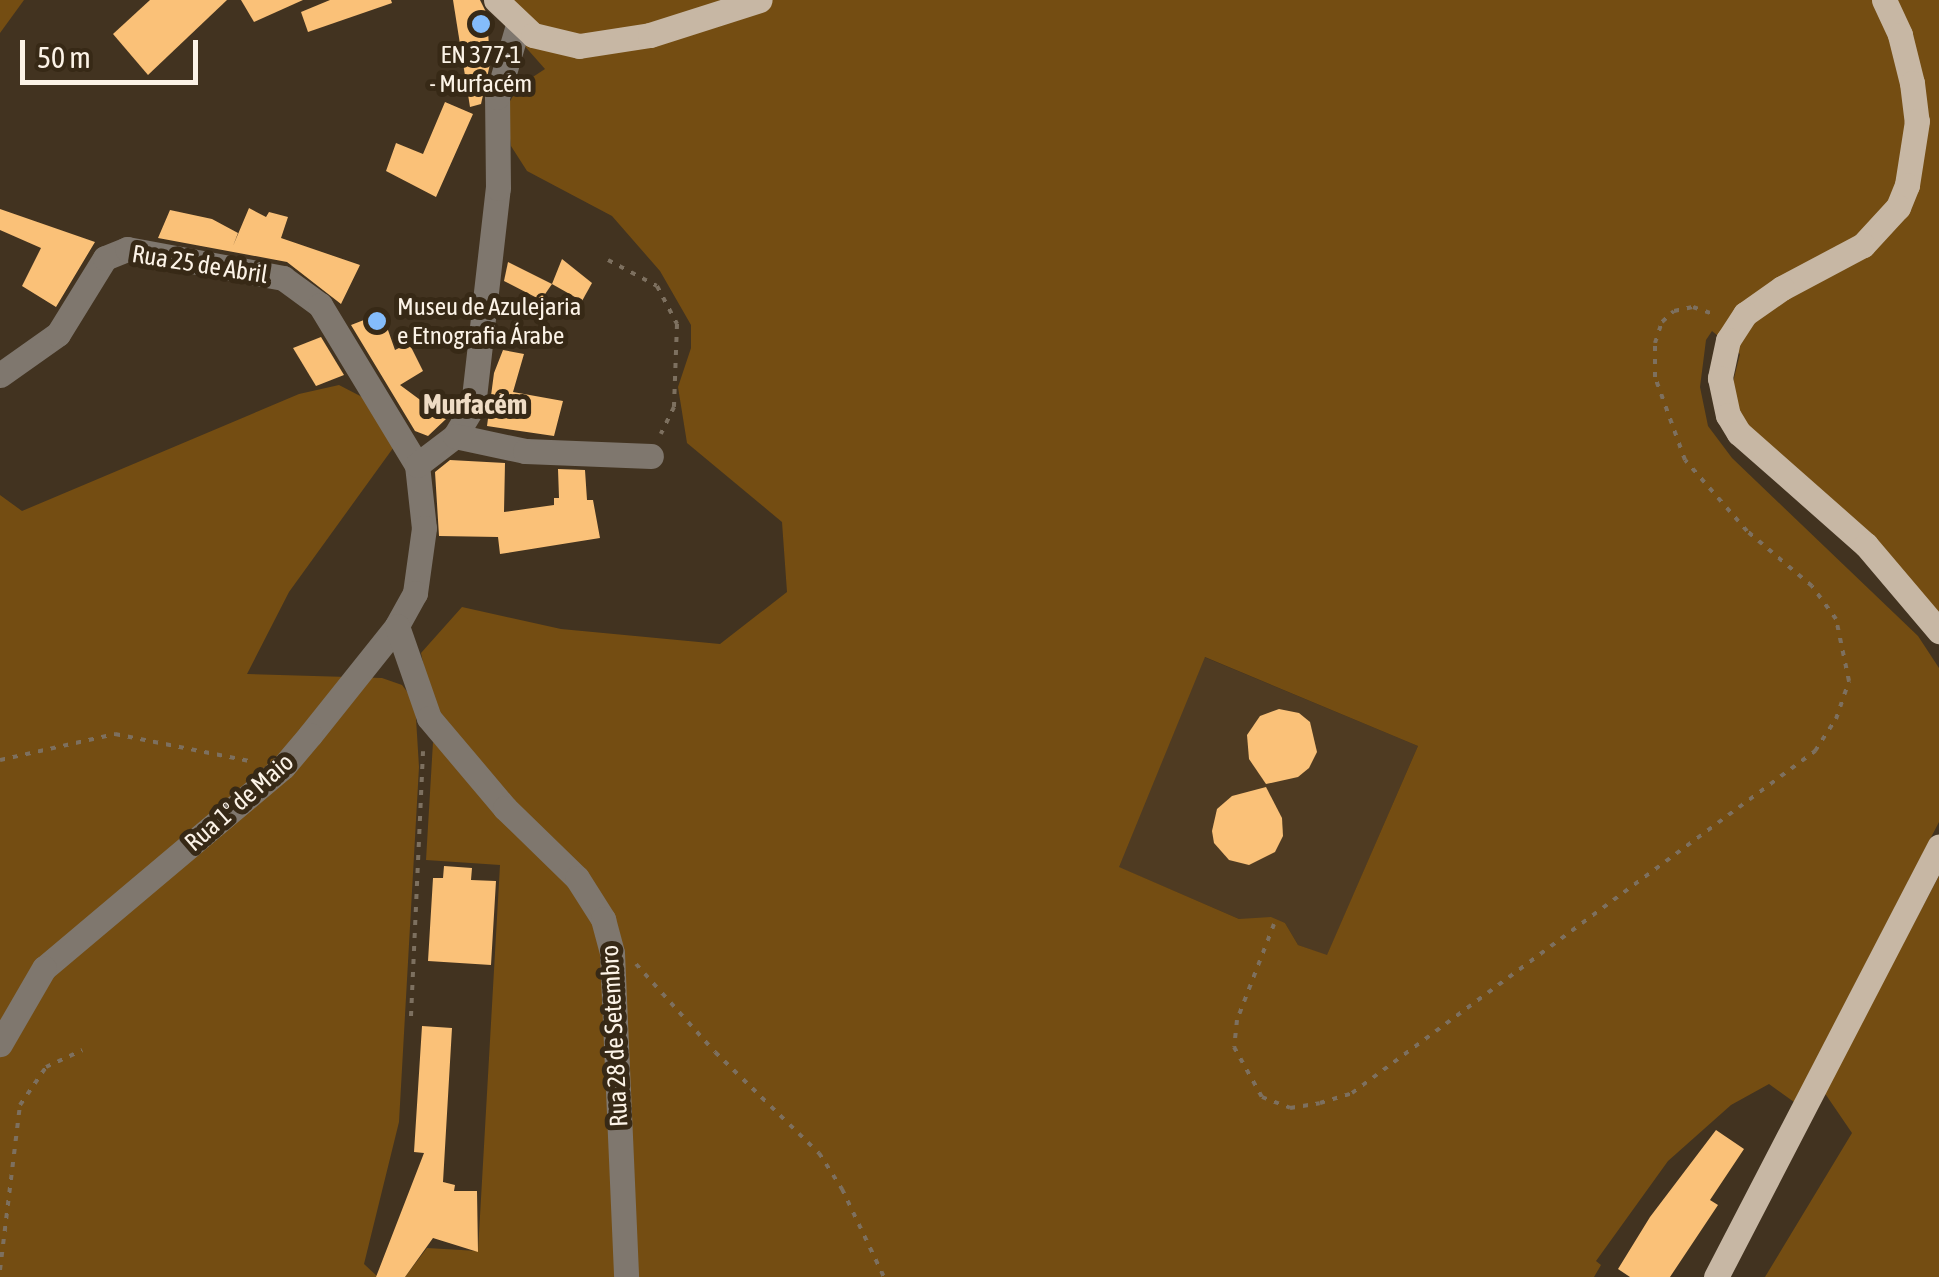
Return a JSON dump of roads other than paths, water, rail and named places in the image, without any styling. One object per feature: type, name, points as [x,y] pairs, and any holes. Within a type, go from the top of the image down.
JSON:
[{"type":"main road","points":[[496,0],[518,25],[543,39],[579,46],[650,35],[760,0]]},
{"type":"main road","points":[[1884,0],[1900,36],[1916,122],[1911,171],[1898,207],[1864,245],[1772,294],[1736,326],[1728,340],[1720,378],[1728,415],[1739,434],[1866,545],[1939,631]]},
{"type":"main road","points":[[1716,1277],[1939,846]]},
{"type":"street","points":[[417,465],[456,436],[473,406],[498,188],[497,97],[518,25]]},
{"type":"street","name":"Rua 25 de Abril","points":[[0,375],[58,334],[106,258],[126,249],[284,278],[320,305],[417,465]]},
{"type":"street","points":[[456,436],[525,451],[651,456]]},
{"type":"street","name":"Rua 1º de Maio","points":[[0,1044],[44,968],[283,767],[397,626],[414,594],[424,528],[417,465]]},
{"type":"street","name":"Rua 28 de Setembro","points":[[397,626],[429,718],[480,782],[587,890],[608,936],[626,1277]]},
{"type":"place","name":"EN 377-1 - Murfacém","points":[[481,24]]},
{"type":"place","name":"Museu de Azulejaria e Etnografia Árabe","points":[[377,321]]},
{"type":"district","name":"Murfacém","points":[[475,404]]}]
